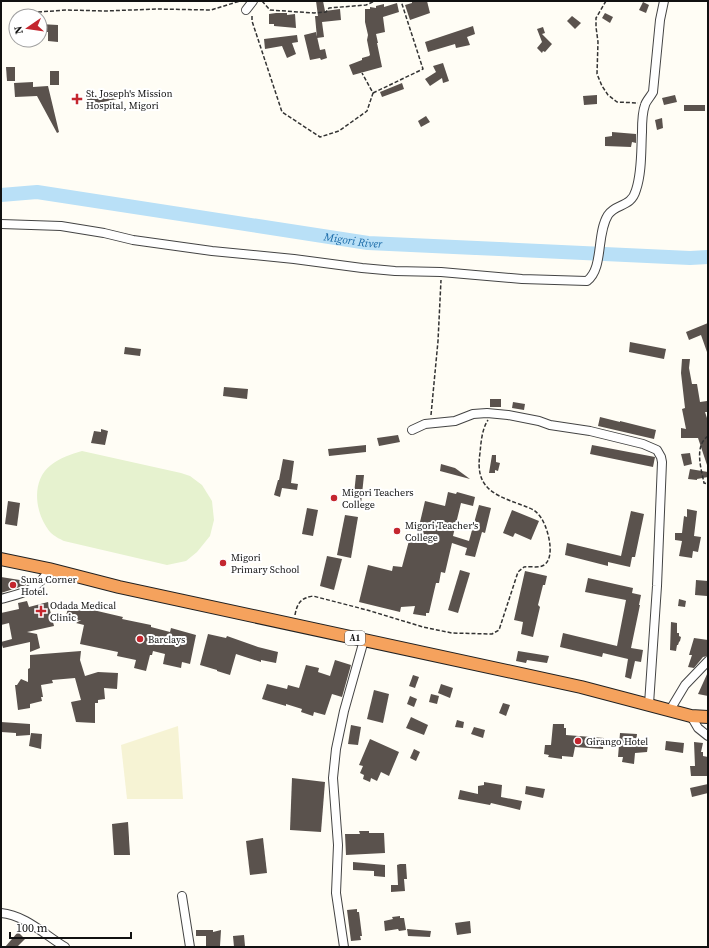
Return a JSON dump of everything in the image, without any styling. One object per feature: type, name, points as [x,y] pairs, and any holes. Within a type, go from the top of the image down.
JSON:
[{"type":"highway","name":"A1","points":[[1,559],[49,569],[119,587],[581,687],[691,716],[708,717]]},
{"type":"street","points":[[1,224],[61,226],[104,233],[133,240],[212,251],[294,259],[362,268],[395,271],[442,272],[522,279],[587,281],[591,277],[596,267],[603,225],[608,214],[632,200],[636,191],[640,169],[642,119],[645,103],[648,101],[653,92],[660,20],[664,1]]},
{"type":"street","points":[[412,430],[431,423],[455,421],[473,414],[496,414],[529,418],[550,425],[590,431],[637,442],[657,450],[661,457],[662,468],[649,704]]},
{"type":"street","points":[[1,599],[30,590],[41,582],[49,569]]},
{"type":"street","points":[[344,947],[336,893],[338,845],[333,778],[336,749],[344,711],[364,640]]},
{"type":"street","points":[[670,710],[685,685],[708,661]]},
{"type":"street","points":[[691,716],[698,728],[708,736]]},
{"type":"street","points":[[182,896],[190,947]]},
{"type":"street","points":[[1,913],[17,917],[65,947]]},
{"type":"path","points":[[48,11],[67,10],[106,12],[156,9],[211,10],[240,1]]},
{"type":"path","points":[[262,1],[270,10],[314,13],[326,12],[329,8],[366,5],[375,1]]},
{"type":"path","points":[[250,5],[252,21],[282,112],[320,136],[339,131],[367,111],[373,93],[423,69],[401,1]]},
{"type":"path","points":[[606,1],[596,18],[598,42],[596,74],[608,96],[617,102],[645,103]]},
{"type":"path","points":[[362,73],[373,93]]},
{"type":"path","points":[[431,423],[442,272]]},
{"type":"path","points":[[293,625],[298,603],[306,597],[313,596],[361,608],[423,627],[444,631],[492,634],[499,630],[518,572],[524,567],[542,566],[547,563],[551,548],[546,529],[539,514],[502,498],[488,488],[481,478],[478,468],[483,435],[487,421],[496,414]]},
{"type":"path","points":[[708,436],[704,439],[699,456],[704,483],[708,484]]},
{"type":"shaded area","points":[[178,726],[183,799],[127,799],[121,745]]},
{"type":"green space","points":[[82,451],[190,476],[202,485],[212,501],[214,520],[210,536],[197,552],[186,561],[167,565],[64,541],[54,535],[46,526],[38,508],[37,498],[40,480],[44,472],[51,465],[66,456]]},
{"type":"building","points":[[316,1],[323,1],[325,11],[340,9],[341,20],[322,22],[324,37],[317,38],[315,16],[318,16]]},
{"type":"building","points":[[412,1],[427,1],[430,13],[410,20],[405,5],[412,3]]},
{"type":"building","points":[[643,2],[649,5],[646,13],[639,10]]},
{"type":"building","points":[[397,3],[399,12],[383,17],[385,32],[376,34],[382,67],[353,75],[349,65],[370,55],[365,22],[365,9],[370,9],[370,7],[376,8],[376,6],[384,4],[384,7]]},
{"type":"building","points":[[287,13],[287,15],[295,14],[296,28],[274,26],[274,24],[269,24],[269,14]]},
{"type":"building","points":[[605,13],[613,17],[610,23],[602,18]]},
{"type":"building","points":[[572,16],[581,23],[575,29],[567,21]]},
{"type":"building","points":[[48,24],[58,25],[58,42],[48,41]]},
{"type":"building","points":[[473,26],[475,34],[467,37],[470,45],[456,48],[455,44],[428,52],[425,42]]},
{"type":"building","points":[[543,27],[545,33],[542,34],[552,44],[545,52],[543,51],[542,53],[537,48],[542,42],[537,29]]},
{"type":"building","points":[[316,32],[320,50],[325,49],[327,58],[321,60],[320,58],[310,60],[304,35]]},
{"type":"building","points":[[297,35],[298,42],[292,43],[296,54],[287,58],[282,46],[265,49],[264,39]]},
{"type":"building","points":[[443,63],[449,81],[443,83],[442,78],[430,86],[425,79],[436,72],[433,66]]},
{"type":"building","points":[[6,67],[15,67],[15,81],[7,81]]},
{"type":"building","points":[[50,71],[59,71],[59,85],[50,85]]},
{"type":"building","points":[[33,82],[33,87],[48,86],[59,132],[57,133],[37,96],[15,97],[14,83]]},
{"type":"building","points":[[402,83],[404,89],[382,97],[380,92]]},
{"type":"building","points":[[116,93],[117,99],[89,105],[87,99]]},
{"type":"building","points":[[597,95],[597,104],[584,105],[583,96]]},
{"type":"building","points":[[675,95],[677,102],[664,105],[662,98]]},
{"type":"building","points":[[684,105],[705,105],[705,111],[684,111]]},
{"type":"building","points":[[426,116],[430,122],[421,127],[418,121]]},
{"type":"building","points":[[662,118],[663,128],[657,130],[655,120]]},
{"type":"building","points":[[612,132],[636,134],[636,143],[632,142],[631,147],[605,146],[605,137],[612,136]]},
{"type":"building","points":[[708,323],[707,352],[701,335],[689,340],[686,332]]},
{"type":"building","points":[[630,342],[666,349],[664,359],[629,352]]},
{"type":"building","points":[[125,347],[141,349],[140,356],[124,354]]},
{"type":"building","points":[[682,359],[690,359],[689,368],[692,384],[697,384],[700,402],[707,401],[708,412],[705,412],[708,421],[708,465],[698,438],[681,438],[681,428],[686,429],[682,409],[685,408],[681,373]]},
{"type":"building","points":[[224,387],[248,389],[247,399],[223,396]]},
{"type":"building","points":[[490,399],[501,399],[501,407],[490,407]]},
{"type":"building","points":[[513,402],[525,404],[524,410],[512,408]]},
{"type":"building","points":[[600,417],[656,430],[654,439],[598,426]]},
{"type":"building","points":[[101,429],[108,431],[105,445],[91,443],[94,431],[101,432]]},
{"type":"building","points":[[398,435],[400,442],[379,446],[377,438]]},
{"type":"building","points":[[366,445],[366,452],[329,456],[328,449]]},
{"type":"building","points":[[592,445],[655,457],[653,467],[590,454]]},
{"type":"building","points":[[690,453],[692,464],[684,466],[681,454]]},
{"type":"building","points":[[492,455],[496,455],[496,462],[500,463],[498,471],[495,470],[495,473],[489,473]]},
{"type":"building","points":[[283,459],[294,461],[291,483],[298,484],[297,490],[282,488],[280,497],[274,495],[279,480]]},
{"type":"building","points":[[441,464],[455,468],[470,479],[440,471]]},
{"type":"building","points":[[690,469],[708,472],[708,477],[697,480],[688,479]]},
{"type":"building","points":[[356,475],[364,475],[361,504],[353,504]]},
{"type":"building","points":[[448,492],[456,494],[457,492],[475,497],[473,506],[461,503],[453,536],[469,541],[479,505],[491,508],[485,533],[482,532],[475,557],[465,555],[467,548],[452,543],[445,573],[441,572],[439,583],[436,583],[429,613],[426,613],[426,616],[413,614],[415,606],[401,607],[400,612],[359,602],[368,565],[392,571],[393,566],[402,567],[410,537],[416,539],[425,501],[445,506]]},
{"type":"building","points":[[8,501],[20,503],[17,526],[5,524]]},
{"type":"building","points":[[307,508],[318,510],[313,536],[302,534]]},
{"type":"building","points":[[687,509],[697,511],[694,536],[701,537],[698,552],[693,551],[692,558],[679,556],[682,541],[675,540],[675,533],[682,533],[684,516],[687,517]]},
{"type":"building","points":[[512,510],[539,521],[531,540],[515,533],[513,537],[503,533]]},
{"type":"building","points":[[631,511],[644,514],[635,557],[632,557],[630,567],[608,562],[608,566],[565,555],[567,543],[621,556]]},
{"type":"building","points":[[345,515],[358,517],[351,558],[337,555]]},
{"type":"building","points":[[327,556],[342,559],[334,590],[320,586]]},
{"type":"building","points":[[460,570],[470,573],[458,613],[448,610]]},
{"type":"building","points":[[525,571],[547,576],[538,605],[540,607],[533,637],[521,634],[523,622],[514,620]]},
{"type":"building","name":"Suna Corner Hotel.","points":[[1,577],[26,581],[26,585],[1,593]]},
{"type":"building","points":[[588,578],[633,588],[632,593],[641,595],[631,648],[643,650],[641,662],[635,661],[631,679],[625,677],[628,659],[603,653],[602,657],[560,647],[563,633],[617,646],[626,600],[585,592]]},
{"type":"building","points":[[696,580],[708,581],[707,596],[695,595]]},
{"type":"building","points":[[679,599],[686,601],[685,607],[678,606]]},
{"type":"building","points":[[27,601],[29,607],[48,602],[54,626],[27,632],[37,634],[40,648],[30,652],[30,642],[3,648],[1,642],[12,639],[9,623],[1,625],[1,613],[19,609],[18,603]]},
{"type":"building","points":[[68,608],[93,610],[123,617],[122,619],[151,625],[151,627],[170,632],[171,628],[196,635],[190,664],[182,662],[181,668],[163,664],[165,654],[153,651],[152,655],[150,655],[146,671],[134,668],[136,660],[117,656],[118,652],[80,644],[84,625],[76,623],[81,620],[71,622],[65,620]]},
{"type":"building","points":[[671,622],[677,623],[677,633],[679,633],[679,636],[681,637],[676,651],[670,650]]},
{"type":"building","points":[[208,634],[226,638],[227,636],[258,647],[278,652],[276,663],[261,660],[261,662],[236,654],[230,675],[200,665]]},
{"type":"building","points":[[694,638],[708,640],[708,656],[703,657],[694,668],[688,667],[692,655],[689,655]]},
{"type":"building","points":[[81,651],[80,660],[85,676],[98,672],[118,673],[117,689],[104,688],[105,699],[98,700],[98,703],[95,703],[95,723],[76,722],[71,702],[81,700],[75,678],[52,680],[53,683],[41,685],[43,697],[41,697],[42,701],[30,704],[30,708],[18,710],[15,685],[17,685],[21,679],[28,682],[30,655]]},
{"type":"building","points":[[518,651],[549,656],[547,663],[527,660],[526,663],[516,661]]},
{"type":"building","points":[[335,660],[351,665],[342,697],[332,694],[325,715],[314,712],[313,716],[301,712],[302,709],[262,699],[267,684],[287,689],[288,685],[299,688],[306,665],[319,668],[318,672],[330,676]]},
{"type":"building","points":[[708,672],[708,696],[698,694]]},
{"type":"building","points":[[413,675],[419,677],[415,688],[409,686]]},
{"type":"building","points":[[441,684],[453,688],[450,698],[438,693]]},
{"type":"building","points":[[374,690],[389,694],[383,723],[367,719]]},
{"type":"building","points":[[431,694],[439,696],[437,704],[429,702]]},
{"type":"building","points":[[410,696],[417,699],[414,707],[407,704]]},
{"type":"building","points":[[503,703],[510,705],[506,716],[499,713]]},
{"type":"building","points":[[411,717],[428,725],[424,735],[406,728]]},
{"type":"building","points":[[457,720],[464,722],[463,728],[455,727]]},
{"type":"building","points":[[1,722],[30,724],[30,735],[16,736],[16,733],[1,732]]},
{"type":"building","name":"Girango Hotel","points":[[553,724],[564,724],[564,728],[566,728],[566,735],[604,738],[603,749],[575,747],[573,757],[562,756],[562,759],[548,757],[549,755],[544,754],[545,745],[551,745]]},
{"type":"building","points":[[351,725],[361,727],[358,745],[348,744]]},
{"type":"building","points":[[474,727],[485,730],[483,738],[471,734]]},
{"type":"building","points":[[31,733],[42,734],[41,749],[29,746]]},
{"type":"building","points":[[620,733],[637,734],[636,743],[648,745],[647,752],[635,753],[634,764],[622,762],[623,757],[618,757]]},
{"type":"building","points":[[370,739],[399,752],[389,776],[381,772],[377,781],[371,778],[370,782],[363,779],[364,775],[360,773],[363,766],[359,765]]},
{"type":"building","points":[[666,741],[684,743],[683,753],[665,750]]},
{"type":"building","points":[[694,742],[703,743],[701,752],[703,752],[703,756],[708,757],[708,776],[691,776],[690,766],[695,766]]},
{"type":"building","points":[[414,749],[420,752],[416,761],[410,758]]},
{"type":"building","points":[[292,778],[325,782],[321,832],[290,830]]},
{"type":"building","points":[[484,782],[502,785],[501,797],[522,801],[520,810],[491,803],[490,805],[458,799],[460,790],[478,794],[478,786],[484,785]]},
{"type":"building","points":[[708,784],[708,793],[692,797],[690,788]]},
{"type":"building","points":[[526,786],[545,789],[543,798],[525,794]]},
{"type":"building","points":[[128,822],[130,855],[114,855],[112,824]]},
{"type":"building","points":[[359,831],[384,833],[385,853],[346,855],[345,834],[360,834]]},
{"type":"building","points":[[263,838],[267,873],[250,875],[246,841]]},
{"type":"building","points":[[353,862],[385,865],[385,877],[374,876],[374,871],[353,870]]},
{"type":"building","points":[[406,864],[407,879],[404,879],[405,891],[391,892],[391,885],[398,885],[397,865]]},
{"type":"building","points":[[357,909],[357,912],[359,912],[362,936],[360,936],[361,940],[351,941],[347,910]]},
{"type":"building","points":[[400,916],[400,918],[404,918],[406,930],[399,931],[398,929],[385,931],[384,921],[393,919],[392,917]]},
{"type":"building","points":[[470,921],[471,933],[457,935],[455,923]]},
{"type":"building","points":[[407,929],[431,931],[430,937],[408,936]]},
{"type":"building","points":[[196,930],[213,930],[213,932],[221,930],[220,946],[206,946],[206,936],[196,936]]},
{"type":"building","points":[[18,932],[25,939],[17,947],[5,947]]},
{"type":"building","points":[[244,935],[245,946],[234,947],[233,936]]},
{"type":"waterway","name":"Migori River","points":[[1,195],[37,192],[368,243],[690,258],[708,257]]},
{"type":"place","name":"St. Joseph's Mission Hospital, Migori","points":[[77,99]]},
{"type":"place","name":"Migori Teachers College","points":[[334,498]]},
{"type":"place","name":"Migori Teacher's College","points":[[397,531]]},
{"type":"place","name":"Migori Primary School","points":[[223,563]]},
{"type":"place","name":"Suna Corner Hotel.","points":[[13,585]]},
{"type":"place","name":"Odada Medical Clinic","points":[[41,611]]},
{"type":"place","name":"Barclays","points":[[140,639]]},
{"type":"place","name":"Girango Hotel","points":[[578,741]]}]
